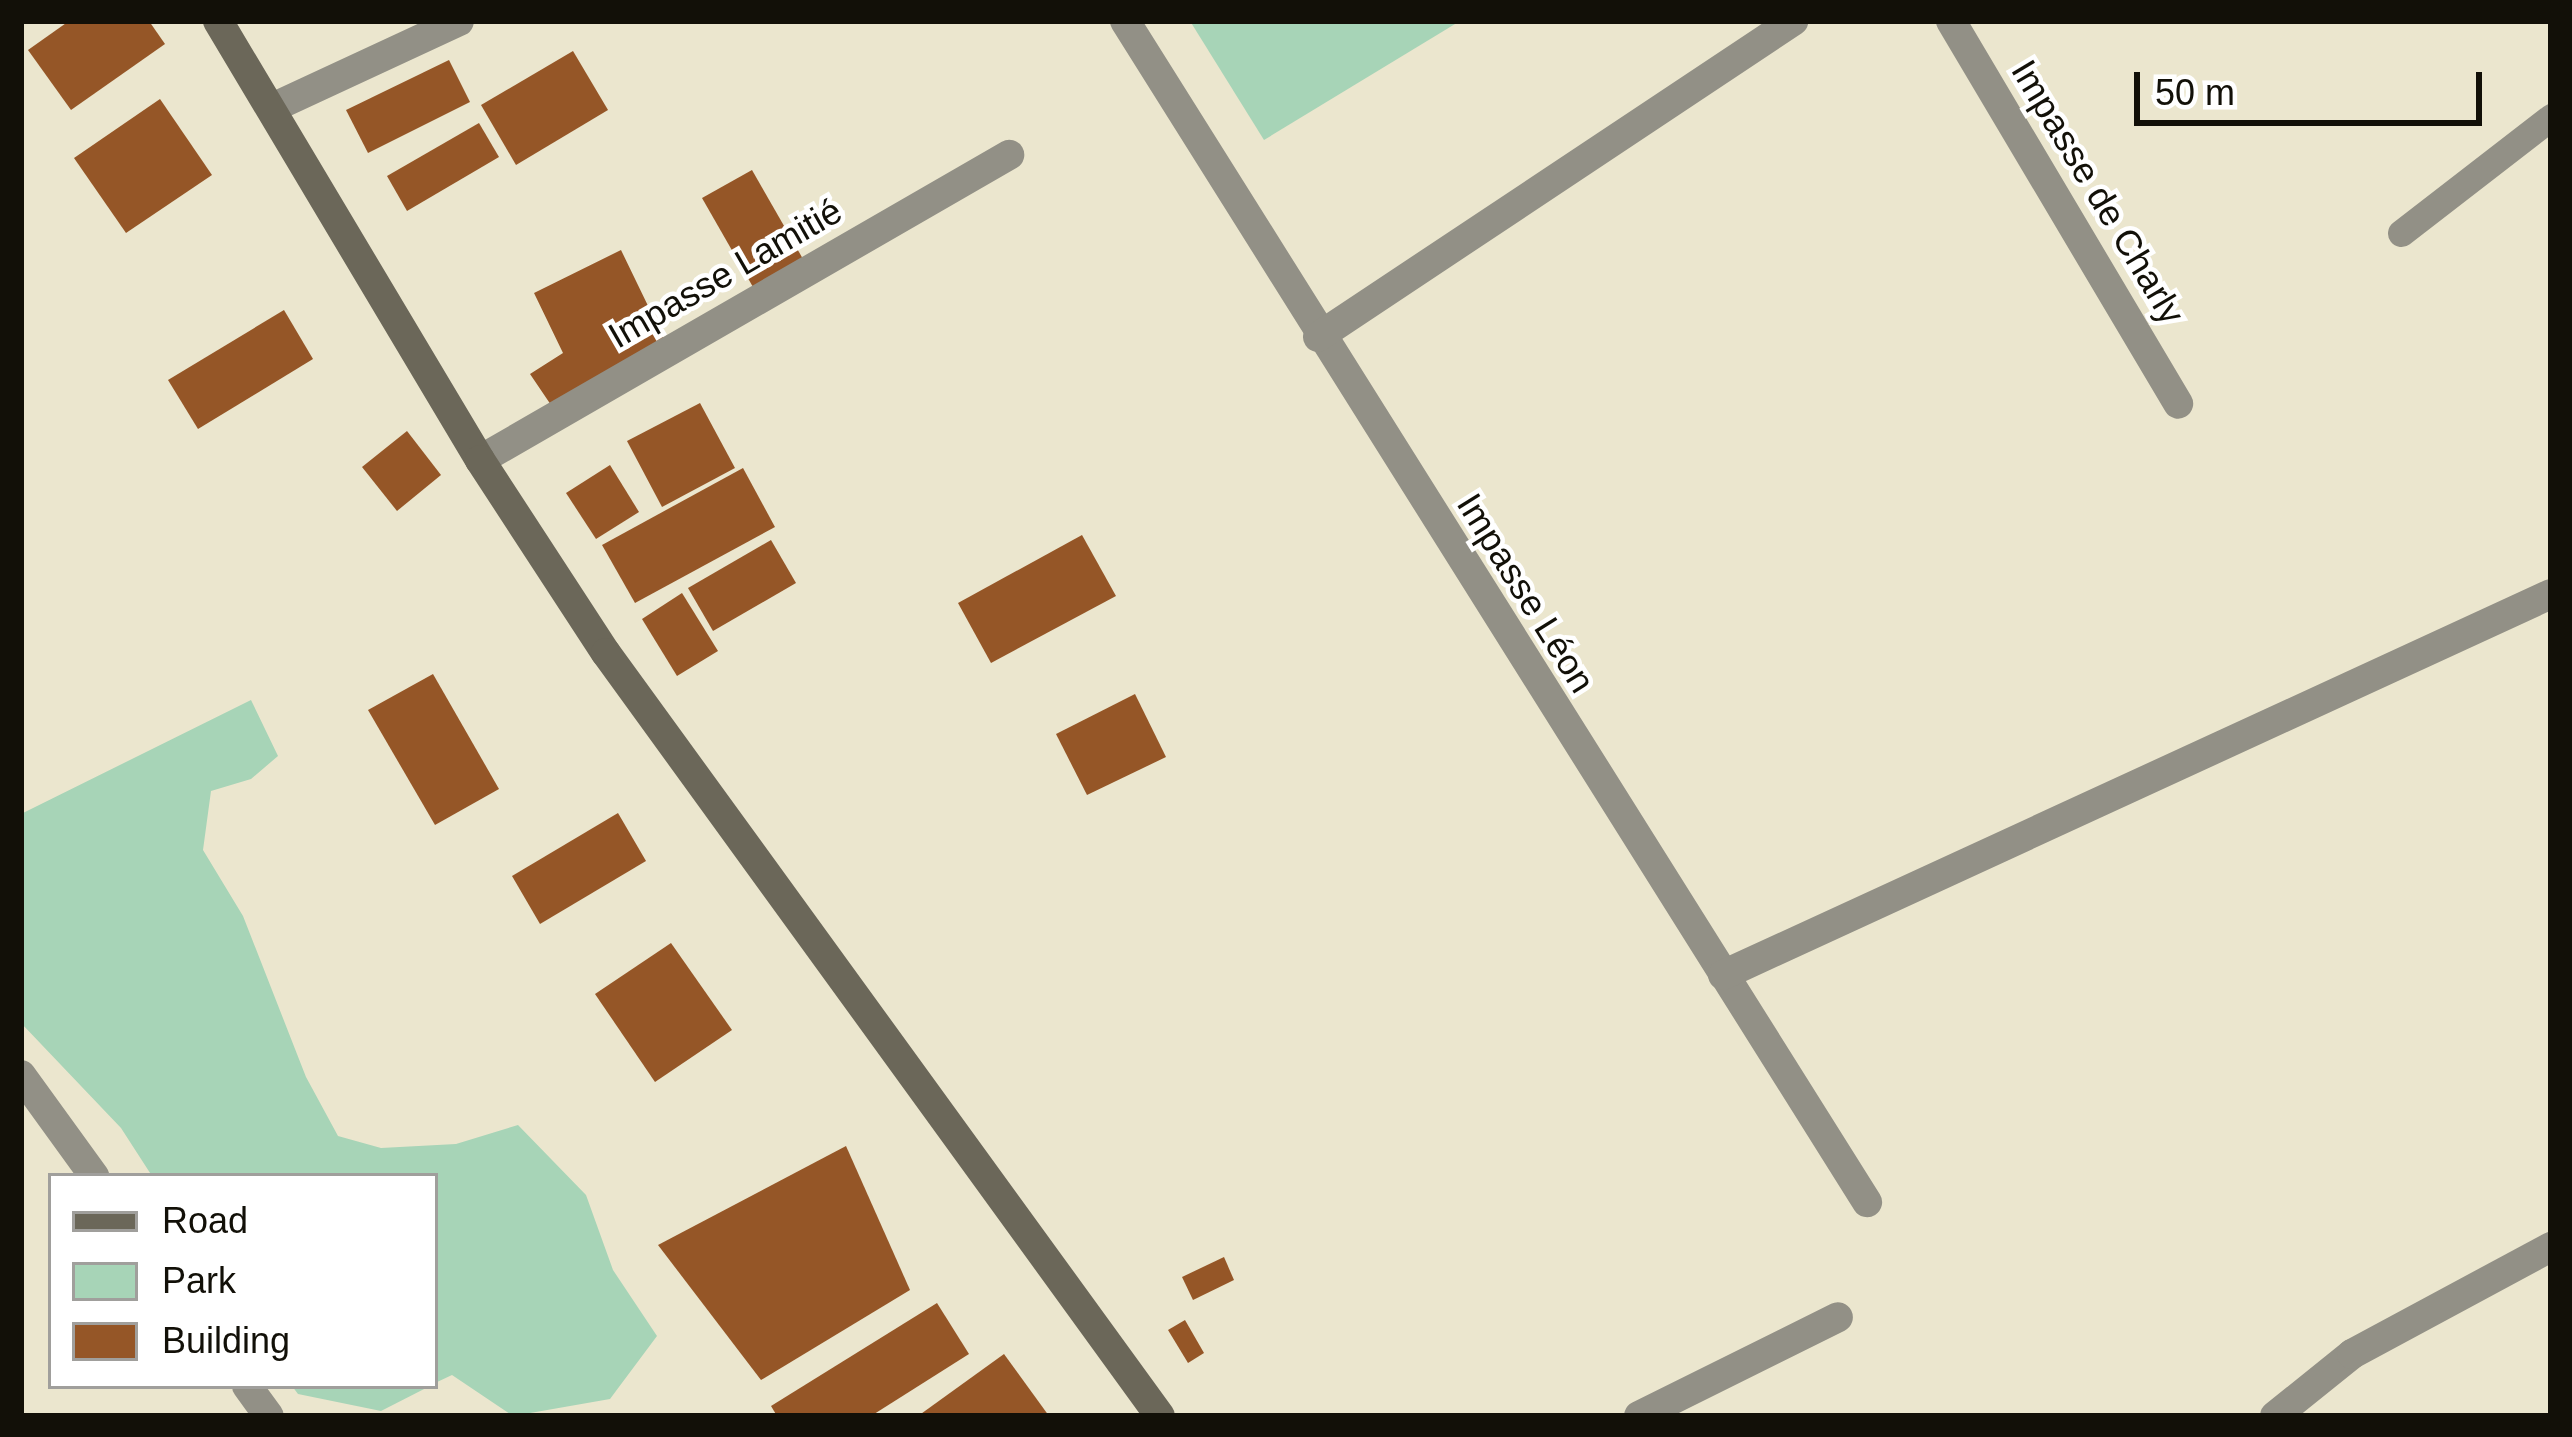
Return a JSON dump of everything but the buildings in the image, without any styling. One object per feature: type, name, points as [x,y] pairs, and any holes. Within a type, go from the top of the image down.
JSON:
[{"type":"main road","points":[[218,21],[480,460],[606,653],[1160,1416]]},
{"type":"street","points":[[272,108],[459,21]]},
{"type":"street","name":"Impasse Léon","points":[[1125,21],[1318,337],[1867,1202]]},
{"type":"street","points":[[1318,337],[1793,21]]},
{"type":"street","name":"Impasse de Charly","points":[[1951,21],[2178,404]]},
{"type":"street","name":"Impasse Lamitié","points":[[480,460],[1009,154]]},
{"type":"street","points":[[1723,975],[2551,593]]},
{"type":"street","points":[[21,1075],[92,1173]]},
{"type":"street","points":[[2275,1416],[2352,1354],[2551,1247]]},
{"type":"street","points":[[1639,1416],[1838,1317]]},
{"type":"street","points":[[249,1389],[269,1416]]},
{"type":"lane","points":[[2401,233],[2551,117]]},
{"type":"green space","points":[[1190,21],[1460,21],[1264,140]]},
{"type":"green space","points":[[251,700],[278,756],[251,779],[211,791],[203,850],[243,916],[306,1077],[338,1136],[381,1148],[456,1144],[518,1125],[586,1195],[613,1270],[657,1336],[610,1399],[513,1416],[452,1375],[438,1382],[438,1173],[150,1173],[121,1128],[21,1023],[21,814]]},
{"type":"green space","points":[[294,1389],[424,1389],[381,1411],[298,1394]]}]
